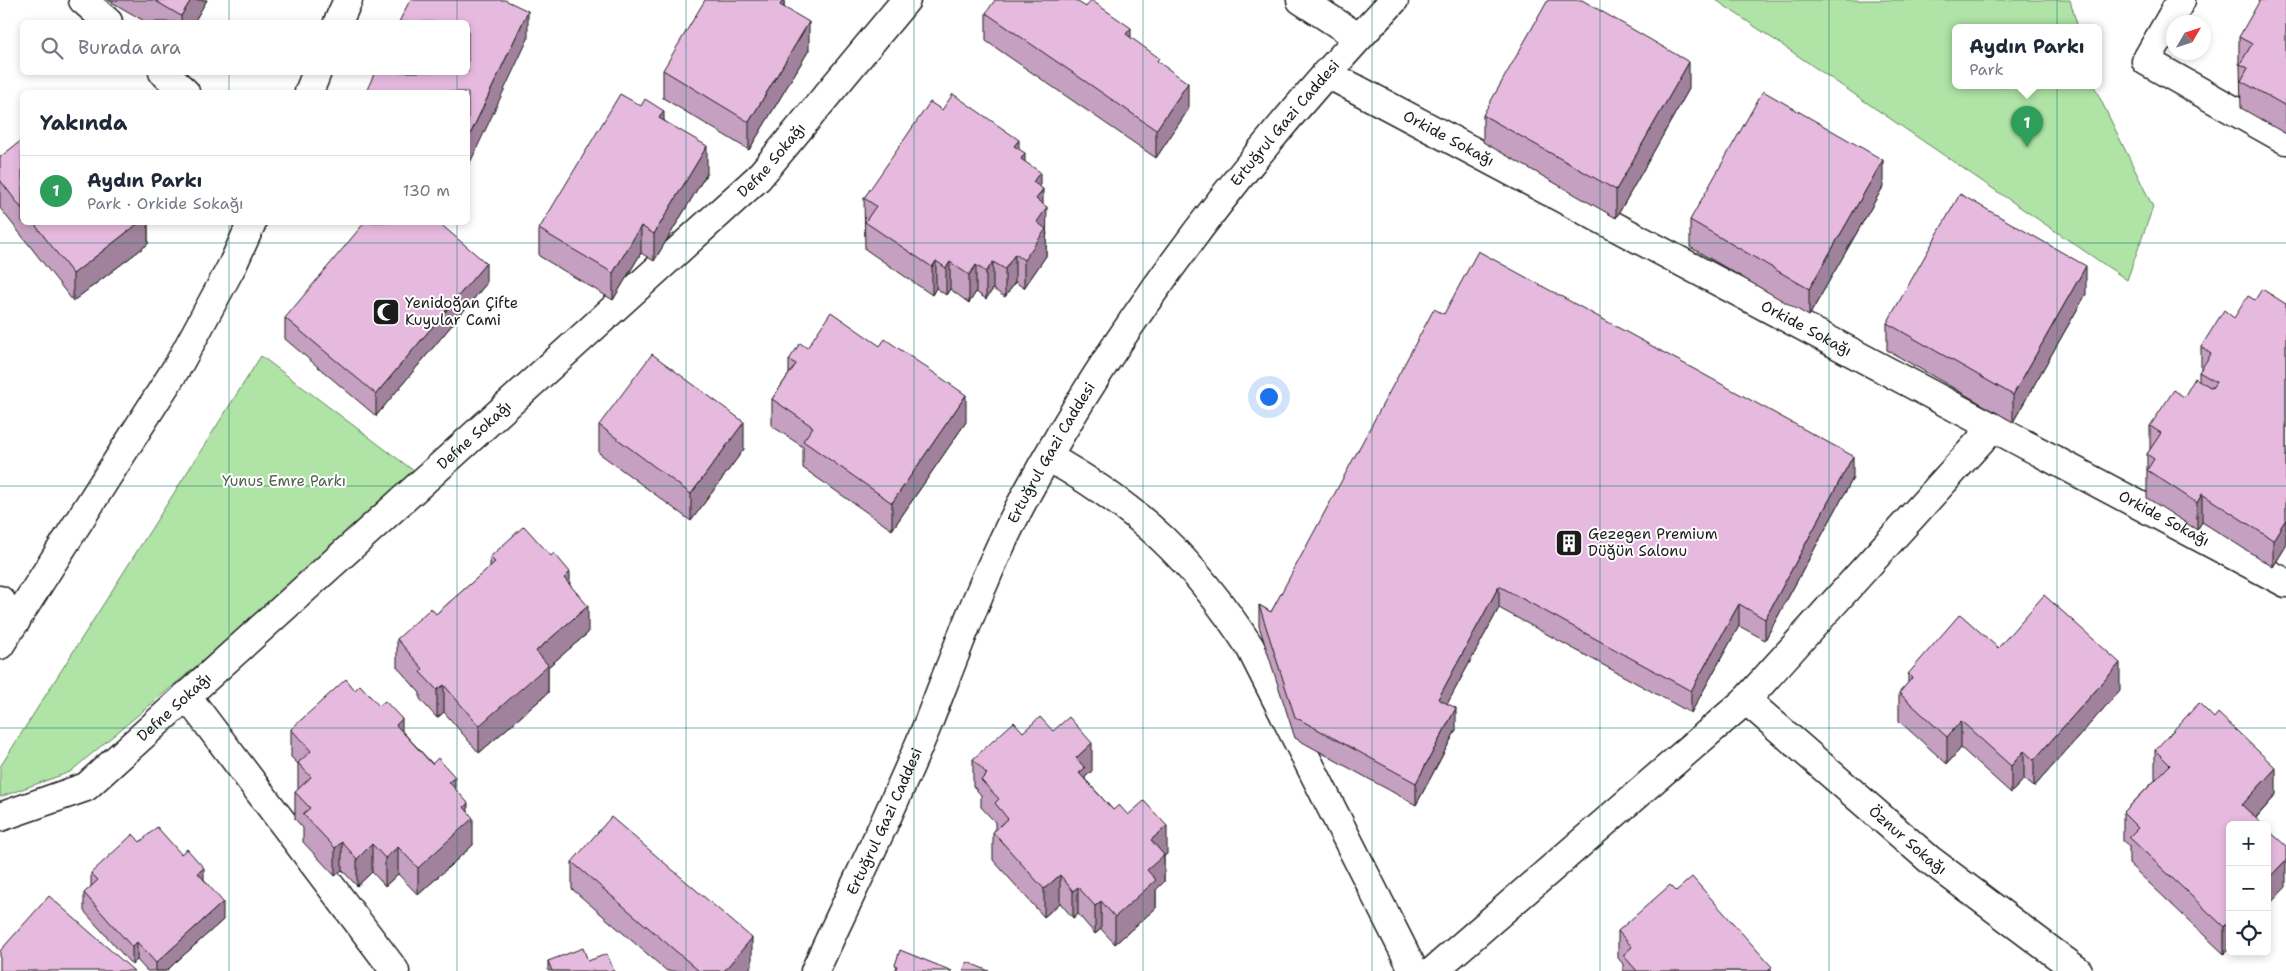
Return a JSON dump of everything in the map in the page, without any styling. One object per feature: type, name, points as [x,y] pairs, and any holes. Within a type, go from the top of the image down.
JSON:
[{"type":"street","points":[[83,0],[106,20]]},
{"type":"street","points":[[339,20],[348,0]]},
{"type":"street","name":"Defne Sokağı","points":[[0,817],[86,787],[758,178],[906,0]]},
{"type":"street","points":[[1301,0],[1358,37]]},
{"type":"street","name":"Ertuğrul Gazi Caddesi","points":[[815,971],[928,722],[957,645],[990,570],[1025,497],[1096,374],[1199,227],[1274,133],[1358,37],[1394,0]]},
{"type":"street","points":[[2181,0],[2146,61],[2286,140]]},
{"type":"street","name":"Orkide Sokağı","points":[[1326,73],[2286,583]]},
{"type":"street","points":[[166,75],[183,90]]},
{"type":"street","points":[[310,90],[316,75]]},
{"type":"street","points":[[0,644],[8,610],[179,364],[233,264],[251,225]]},
{"type":"street","points":[[1433,971],[1746,700],[1993,427]]},
{"type":"street","points":[[1048,457],[1085,478],[1154,529],[1185,559],[1220,602],[1250,647],[1414,971]]},
{"type":"street","points":[[186,695],[395,971]]},
{"type":"street","name":"Öznur Sokağı","points":[[1746,700],[1930,860],[2078,971]]},
{"type":"green space","points":[[1716,0],[2070,0],[2077,24],[1952,24],[1952,89],[2095,89],[2153,207],[2127,280]]},
{"type":"green space","name":"Yunus Emre Parkı","points":[[261,356],[422,477],[70,772],[0,797],[0,767]]},
{"type":"building","points":[[154,0],[191,0],[181,16]]},
{"type":"building","points":[[410,0],[505,0],[528,11],[470,135],[470,90],[367,90],[374,75],[470,75],[470,20],[400,20]]},
{"type":"building","points":[[705,0],[783,0],[780,5],[809,22],[749,122],[663,70]]},
{"type":"building","points":[[995,0],[1075,0],[1086,7],[1091,0],[1131,28],[1126,34],[1159,58],[1157,61],[1188,83],[1156,130],[986,13]]},
{"type":"building","points":[[1548,0],[1582,0],[1689,62],[1616,190],[1483,115]]},
{"type":"building","points":[[2260,0],[2286,0],[2286,106],[2241,81],[2248,68],[2240,64],[2252,44],[2239,37]]},
{"type":"building","points":[[1763,91],[1883,160],[1809,289],[1690,220]]},
{"type":"building","points":[[620,94],[641,106],[645,99],[664,111],[659,118],[707,146],[654,234],[641,226],[613,273],[539,229]]},
{"type":"building","points":[[953,94],[1019,140],[1014,146],[1025,153],[1021,159],[1040,172],[1033,182],[1043,189],[1036,199],[1047,207],[1037,222],[1046,229],[1024,260],[1015,254],[1005,269],[993,262],[986,272],[976,265],[969,275],[950,262],[946,268],[936,261],[932,267],[865,222],[876,206],[864,198],[930,102],[942,110]]},
{"type":"building","points":[[20,142],[20,206],[0,180],[0,157]]},
{"type":"building","points":[[1960,194],[2086,266],[2013,395],[1887,323]]},
{"type":"building","points":[[35,225],[136,225],[73,274]]},
{"type":"building","name":"Yenidoğan Çifte Kuyular Cami","points":[[362,225],[442,225],[486,263],[376,394],[285,318]]},
{"type":"building","name":"Gezegen Premium Düğün Salonu","points":[[1478,251],[1853,456],[1765,619],[1739,604],[1691,691],[1499,586],[1438,699],[1456,708],[1416,783],[1295,717],[1259,605],[1271,612],[1434,309],[1444,314]]},
{"type":"building","points":[[2262,289],[2286,304],[2286,519],[2273,540],[2202,494],[2197,503],[2147,470],[2154,459],[2147,454],[2161,433],[2150,426],[2174,390],[2184,397],[2195,378],[2212,388],[2216,382],[2199,372],[2211,354],[2201,347],[2224,310],[2234,318],[2248,296],[2255,300]]},
{"type":"building","points":[[831,312],[880,346],[885,339],[966,395],[892,503],[803,441],[813,427],[772,399],[796,364],[789,360],[800,343],[807,348]]},
{"type":"building","points":[[652,354],[744,422],[691,494],[599,425]]},
{"type":"building","points":[[524,526],[551,556],[554,553],[570,572],[564,578],[588,606],[536,651],[548,665],[479,726],[444,685],[437,690],[420,672],[423,669],[397,639],[431,608],[436,614],[495,562],[490,557]]},
{"type":"building","points":[[2044,595],[2120,663],[2034,760],[2024,751],[2011,766],[1961,721],[1947,737],[1899,693],[1912,678],[1908,674],[1960,614],[1998,648]]},
{"type":"building","points":[[346,679],[355,690],[360,685],[379,706],[385,701],[402,719],[396,725],[432,764],[438,758],[455,777],[449,782],[468,803],[464,807],[473,818],[418,868],[398,847],[385,858],[372,844],[357,859],[342,842],[335,848],[303,814],[310,808],[295,792],[311,777],[298,763],[311,751],[291,729]]},
{"type":"building","points":[[2199,703],[2214,718],[2218,713],[2276,768],[2242,805],[2259,821],[2226,821],[2226,925],[2224,927],[2129,837],[2138,828],[2123,813],[2170,765],[2155,750]]},
{"type":"building","points":[[1040,717],[1053,731],[1069,717],[1092,743],[1076,758],[1085,768],[1079,773],[1113,810],[1119,805],[1128,815],[1144,801],[1167,826],[1151,840],[1164,855],[1147,870],[1156,880],[1115,917],[1101,901],[1095,906],[1078,887],[1073,891],[1060,875],[1044,889],[993,832],[1008,819],[995,803],[999,799],[981,780],[987,774],[973,759],[1014,722],[1023,732]]},
{"type":"building","points":[[611,817],[752,938],[724,971],[699,971],[572,862]]},
{"type":"building","points":[[157,827],[181,854],[187,849],[204,868],[198,873],[223,902],[156,963],[137,942],[132,947],[84,893],[98,880],[91,873],[133,834],[140,842]]},
{"type":"building","points":[[2271,833],[2286,846],[2286,860],[2271,876]]},
{"type":"building","points":[[1692,877],[1772,967],[1768,971],[1637,971],[1623,955],[1632,947],[1618,931],[1670,885],[1676,891]]},
{"type":"building","points":[[49,896],[134,971],[0,971],[0,951]]},
{"type":"building","points":[[583,948],[588,961],[607,954],[614,971],[552,971],[548,961]]},
{"type":"building","points":[[900,950],[952,971],[895,971]]},
{"type":"building","points":[[967,962],[989,971],[963,971]]},
{"type":"place","name":"Aydın Parkı","points":[[2027,147]]},
{"type":"place","name":"Yenidoğan Çifte Kuyular Cami","points":[[386,312]]},
{"type":"place","name":"Gezegen Premium Düğün Salonu","points":[[1569,543]]}]
